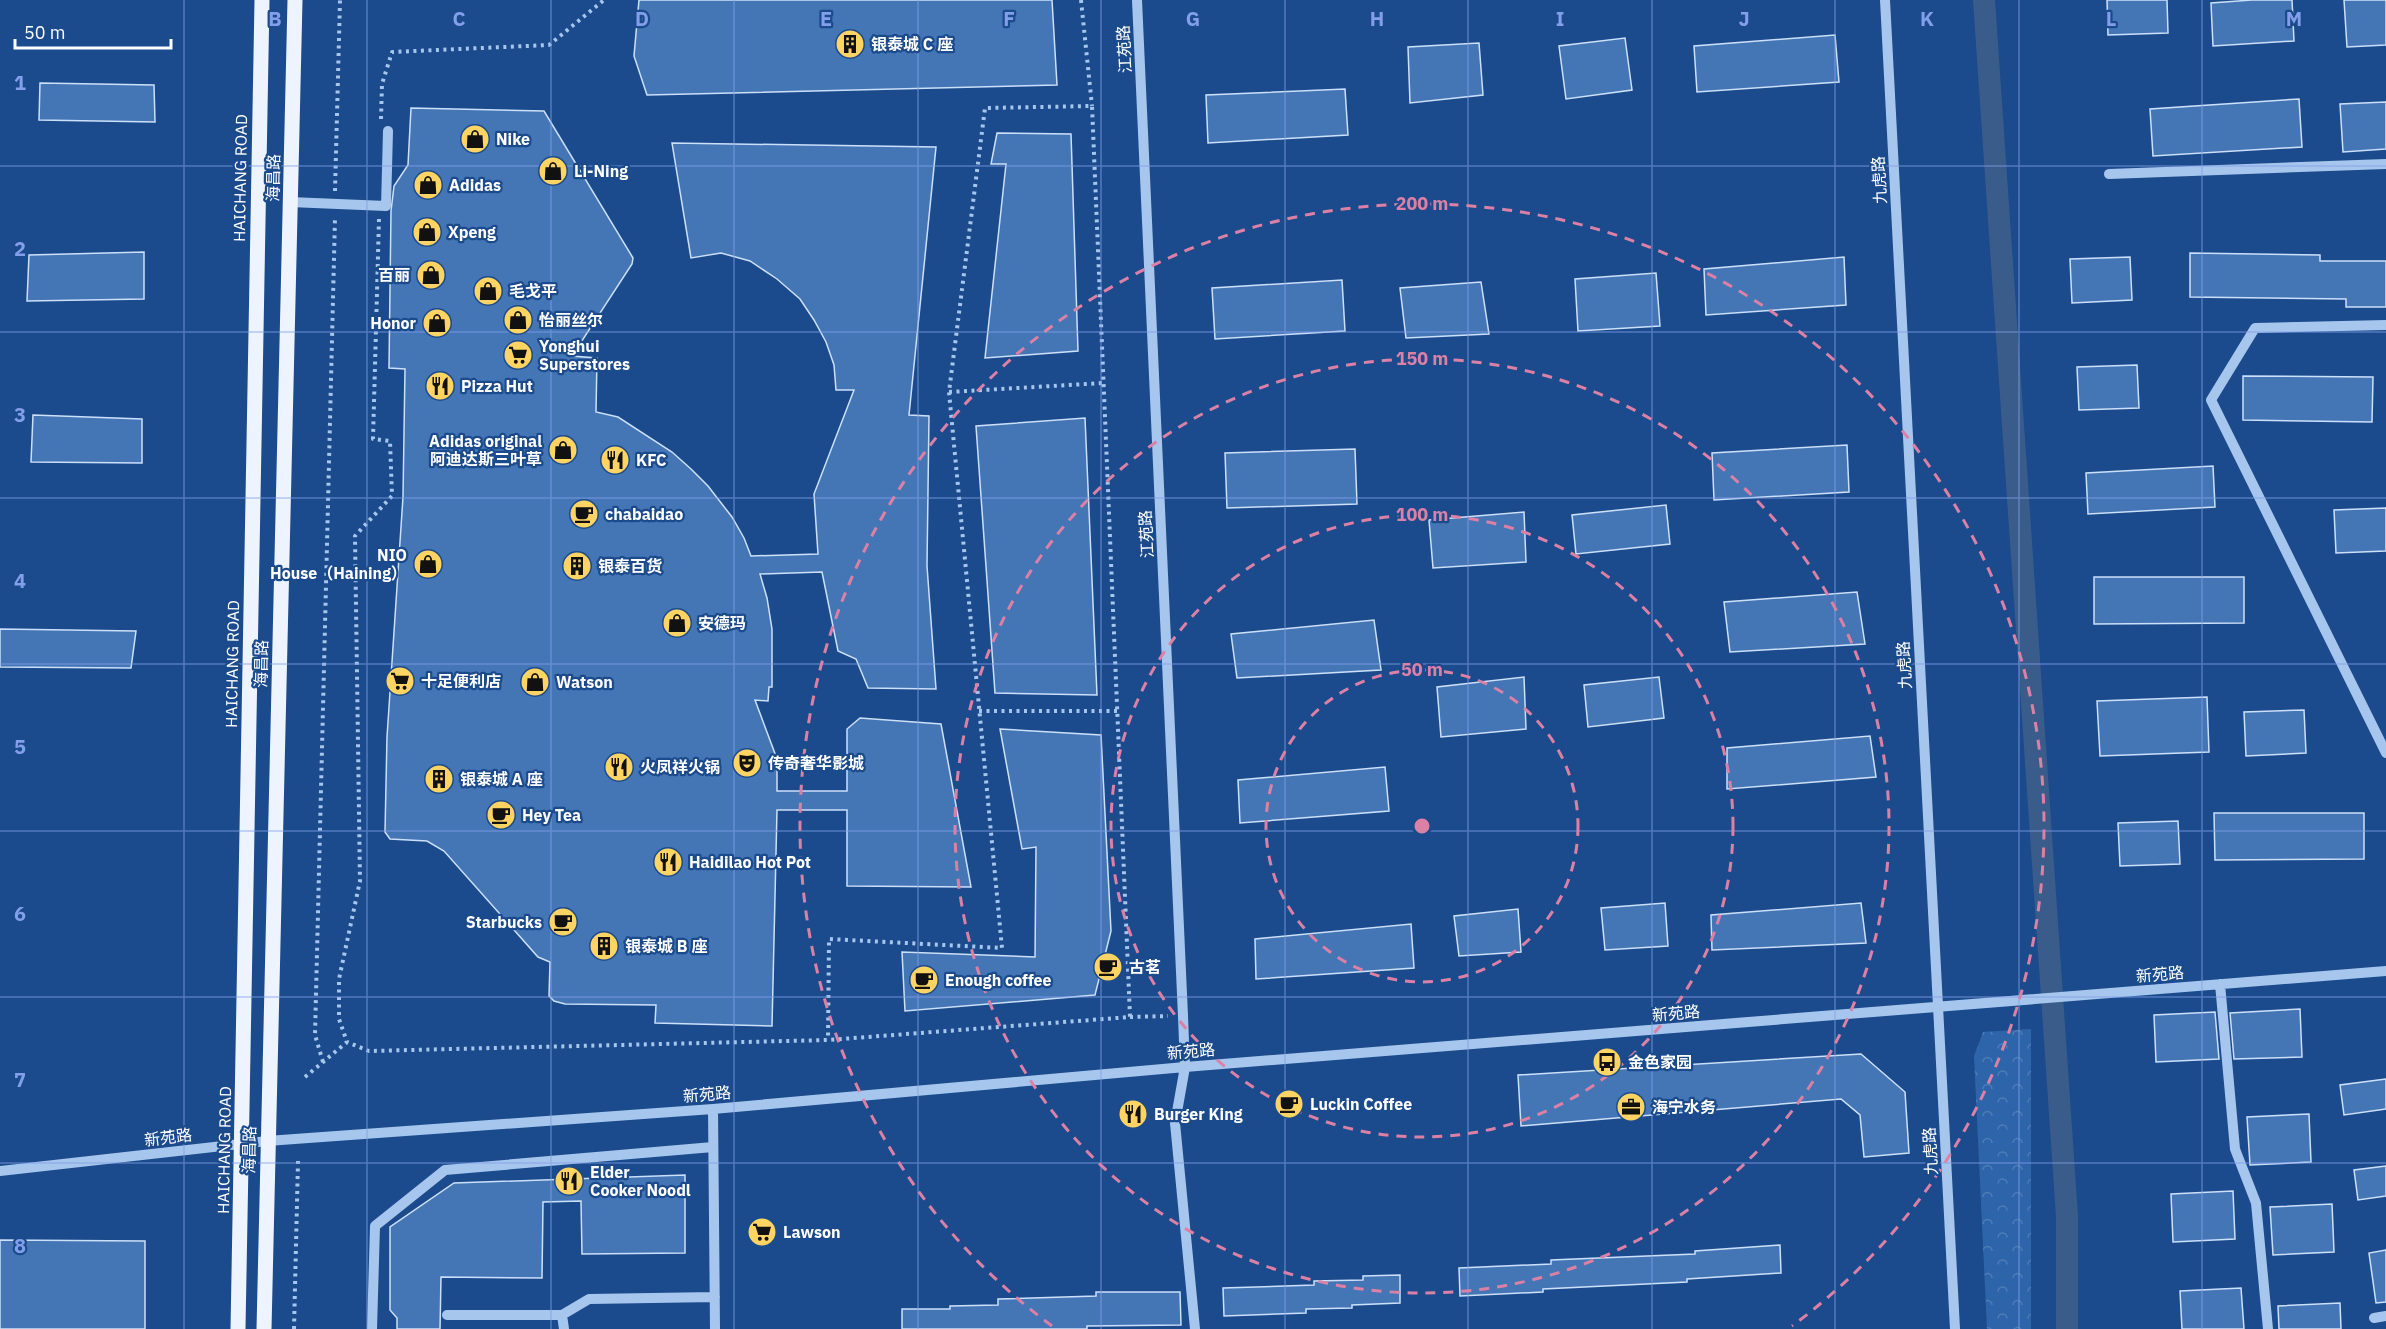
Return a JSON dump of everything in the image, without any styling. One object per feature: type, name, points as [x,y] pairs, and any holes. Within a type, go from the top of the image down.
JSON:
[{"type":"main road","name":"HAICHANG ROAD","points":[[238,1329],[262,0]]},
{"type":"main road","name":"海昌路","points":[[264,1329],[295,0]]},
{"type":"street","name":"江苑路","points":[[1137,0],[1185,1067],[1175,1123],[1195,1329]]},
{"type":"street","name":"九虎路","points":[[1885,0],[1955,1329]]},
{"type":"street","points":[[290,202],[386,206],[385,130]]},
{"type":"street","points":[[2109,174],[2386,164]]},
{"type":"street","points":[[2386,325],[2255,328],[2211,400],[2386,753]]},
{"type":"street","name":"新苑路","points":[[0,1171],[242,1143],[713,1109],[1185,1067],[2386,971]]},
{"type":"street","points":[[2220,984],[2235,1149],[2256,1203],[2268,1329]]},
{"type":"street","points":[[713,1109],[715,1329]]},
{"type":"street","points":[[372,1329],[375,1226],[445,1170],[713,1147]]},
{"type":"street","points":[[447,1315],[562,1315],[589,1299],[715,1297]]},
{"type":"street","points":[[562,1315],[564,1329]]},
{"type":"street","points":[[2374,1318],[2386,1316]]},
{"type":"path","points":[[323,1062],[315,1035],[340,0]]},
{"type":"path","points":[[385,130],[382,84],[392,52],[549,45],[604,0]]},
{"type":"path","points":[[1081,0],[1092,106],[1130,1017]]},
{"type":"path","points":[[828,1040],[829,939],[1002,948],[949,392],[985,108],[1092,106]]},
{"type":"path","points":[[379,206],[373,440],[390,441],[392,496],[355,536],[360,881],[339,979],[339,1019],[347,1042],[369,1051],[828,1040],[1130,1017],[1183,1016]]},
{"type":"path","points":[[949,392],[1103,382]]},
{"type":"path","points":[[979,711],[1117,711]]},
{"type":"path","points":[[305,1077],[347,1042]]},
{"type":"path","points":[[294,1329],[298,1161]]},
{"type":"green space","points":[[2031,1029],[2031,1329],[1987,1329],[1974,1056],[1983,1032]]},
{"type":"building","points":[[639,0],[1052,0],[1057,85],[647,95],[634,56]]},
{"type":"building","points":[[2107,0],[2167,0],[2168,33],[2108,35]]},
{"type":"building","points":[[2292,0],[2294,41],[2213,46],[2211,3]]},
{"type":"building","points":[[2344,0],[2386,0],[2386,45],[2347,47]]},
{"type":"building","points":[[1835,35],[1839,82],[1697,92],[1694,46]]},
{"type":"building","points":[[1625,38],[1632,90],[1566,99],[1559,46]]},
{"type":"building","points":[[1479,43],[1483,95],[1410,103],[1408,47]]},
{"type":"building","points":[[40,83],[154,85],[155,122],[39,120]]},
{"type":"building","points":[[1345,89],[1348,135],[1208,143],[1206,95]]},
{"type":"building","points":[[2299,99],[2302,147],[2153,156],[2150,109]]},
{"type":"building","points":[[2386,102],[2386,149],[2343,152],[2340,104]]},
{"type":"building","name":"银泰百货","points":[[411,108],[544,111],[633,258],[632,264],[572,356],[597,358],[596,412],[618,417],[672,452],[691,469],[708,486],[732,517],[751,556],[818,554],[814,494],[854,390],[836,390],[834,365],[826,342],[800,299],[777,279],[750,261],[721,253],[691,258],[672,143],[936,147],[909,415],[929,416],[927,566],[936,689],[868,688],[856,659],[838,651],[822,572],[760,574],[772,629],[772,687],[769,687],[768,701],[755,700],[777,759],[777,791],[847,791],[847,729],[860,718],[941,724],[971,887],[847,886],[847,810],[777,810],[772,1026],[655,1023],[656,1005],[565,1004],[554,1001],[549,996],[550,962],[538,957],[444,851],[427,841],[390,839],[385,832],[387,737],[403,497],[405,369],[389,368],[391,211],[394,186],[408,165]]},
{"type":"building","points":[[997,133],[1071,134],[1078,351],[985,358],[1006,164],[991,164]]},
{"type":"building","points":[[144,252],[144,299],[27,301],[29,255]]},
{"type":"building","points":[[2190,253],[2320,255],[2320,261],[2386,261],[2386,307],[2346,307],[2346,299],[2190,297]]},
{"type":"building","points":[[1844,257],[1846,305],[1706,315],[1704,269]]},
{"type":"building","points":[[2130,257],[2132,300],[2072,303],[2070,259]]},
{"type":"building","points":[[1656,273],[1660,326],[1578,331],[1575,279]]},
{"type":"building","points":[[1342,280],[1345,331],[1215,339],[1212,288]]},
{"type":"building","points":[[1481,282],[1489,334],[1406,338],[1400,288]]},
{"type":"building","points":[[2137,365],[2139,408],[2079,410],[2077,367]]},
{"type":"building","points":[[2243,376],[2373,377],[2372,422],[2243,420]]},
{"type":"building","points":[[33,415],[142,419],[142,463],[31,462]]},
{"type":"building","points":[[1085,418],[1097,695],[995,693],[976,426]]},
{"type":"building","points":[[1847,445],[1849,492],[1714,500],[1712,453]]},
{"type":"building","points":[[1355,449],[1357,504],[1227,508],[1225,453]]},
{"type":"building","points":[[2213,466],[2215,507],[2088,514],[2086,473]]},
{"type":"building","points":[[1666,505],[1670,544],[1576,554],[1572,515]]},
{"type":"building","points":[[2386,508],[2386,551],[2336,553],[2334,510]]},
{"type":"building","points":[[1524,512],[1526,562],[1433,568],[1429,520]]},
{"type":"building","points":[[2094,577],[2244,577],[2244,623],[2094,624]]},
{"type":"building","points":[[1857,592],[1865,644],[1730,652],[1724,602]]},
{"type":"building","points":[[1374,620],[1381,670],[1237,678],[1231,634]]},
{"type":"building","points":[[0,629],[136,631],[131,668],[0,667]]},
{"type":"building","points":[[1524,677],[1526,729],[1441,737],[1437,687]]},
{"type":"building","points":[[1659,677],[1664,718],[1588,727],[1584,685]]},
{"type":"building","points":[[2207,697],[2209,752],[2100,756],[2097,701]]},
{"type":"building","points":[[2304,710],[2306,753],[2246,756],[2244,712]]},
{"type":"building","points":[[1000,729],[1101,735],[1111,931],[1095,995],[905,1011],[902,952],[1035,957],[1036,847],[1022,849]]},
{"type":"building","points":[[1870,736],[1876,777],[1727,789],[1727,748]]},
{"type":"building","points":[[1385,767],[1389,811],[1240,823],[1238,780]]},
{"type":"building","points":[[2214,813],[2364,813],[2364,859],[2215,860]]},
{"type":"building","points":[[2178,821],[2180,864],[2120,866],[2118,823]]},
{"type":"building","points":[[1665,903],[1668,946],[1605,950],[1601,908]]},
{"type":"building","points":[[1861,903],[1866,943],[1712,950],[1711,915]]},
{"type":"building","points":[[1518,909],[1521,952],[1459,956],[1454,916]]},
{"type":"building","points":[[1411,924],[1414,968],[1256,979],[1255,939]]},
{"type":"building","points":[[2300,1009],[2302,1057],[2234,1059],[2230,1013]]},
{"type":"building","points":[[2215,1012],[2219,1059],[2156,1062],[2154,1015]]},
{"type":"building","name":"海宁水务","points":[[1861,1054],[1905,1092],[1909,1153],[1864,1157],[1860,1115],[1841,1099],[1521,1126],[1518,1075]]},
{"type":"building","points":[[2386,1079],[2386,1109],[2344,1115],[2340,1085]]},
{"type":"building","points":[[2309,1114],[2311,1162],[2250,1165],[2247,1117]]},
{"type":"building","points":[[2386,1166],[2386,1196],[2358,1200],[2354,1170]]},
{"type":"building","points":[[685,1175],[685,1253],[582,1254],[581,1201],[543,1202],[542,1278],[441,1277],[440,1329],[397,1329],[397,1318],[390,1310],[390,1227],[454,1183]]},
{"type":"building","points":[[2233,1191],[2235,1239],[2173,1242],[2171,1194]]},
{"type":"building","points":[[2332,1204],[2334,1252],[2273,1255],[2270,1207]]},
{"type":"building","points":[[0,1240],[145,1241],[145,1329],[0,1329]]},
{"type":"building","points":[[1780,1245],[1781,1273],[1687,1279],[1687,1282],[1543,1289],[1543,1292],[1460,1296],[1459,1268],[1551,1264],[1551,1260],[1695,1254],[1695,1251]]},
{"type":"building","points":[[2386,1250],[2386,1302],[2376,1303],[2369,1253]]},
{"type":"building","points":[[1400,1275],[1400,1303],[1352,1305],[1352,1308],[1306,1309],[1306,1313],[1224,1316],[1223,1288],[1314,1285],[1314,1281],[1363,1280],[1363,1276]]},
{"type":"building","points":[[2241,1288],[2244,1329],[2182,1329],[2180,1291]]},
{"type":"building","points":[[1096,1292],[1180,1292],[1181,1325],[1087,1326],[1087,1329],[902,1329],[902,1309],[950,1309],[950,1306],[998,1305],[998,1299],[1096,1296]]},
{"type":"building","points":[[2340,1303],[2341,1329],[2279,1329],[2278,1306]]},
{"type":"waterway","points":[[1984,0],[2067,1216],[2067,1329]]},
{"type":"place","name":"银泰城 C 座","points":[[850,44]]},
{"type":"place","name":"Nike","points":[[475,139]]},
{"type":"place","name":"Li-Ning","points":[[553,171]]},
{"type":"place","name":"Adidas","points":[[428,185]]},
{"type":"place","name":"Xpeng","points":[[427,232]]},
{"type":"place","name":"百丽","points":[[431,275]]},
{"type":"place","name":"毛戈平","points":[[488,291]]},
{"type":"place","name":"怡丽丝尔","points":[[518,320]]},
{"type":"place","name":"Honor","points":[[437,323]]},
{"type":"place","name":"Yonghui Superstores","points":[[518,355]]},
{"type":"place","name":"Pizza Hut","points":[[440,386]]},
{"type":"place","name":"Adidas original 阿迪达斯三叶草","points":[[563,450]]},
{"type":"place","name":"KFC","points":[[615,460]]},
{"type":"place","name":"chabaidao","points":[[584,514]]},
{"type":"place","name":"NIO House（Haining）","points":[[428,564]]},
{"type":"place","name":"银泰百货","points":[[577,566]]},
{"type":"place","name":"安德玛","points":[[677,623]]},
{"type":"place","name":"十足便利店","points":[[400,681]]},
{"type":"place","name":"Watson","points":[[535,682]]},
{"type":"place","name":"传奇奢华影城","points":[[747,763]]},
{"type":"place","name":"火凤祥火锅","points":[[619,767]]},
{"type":"place","name":"银泰城 A 座","points":[[439,779]]},
{"type":"place","name":"Hey Tea","points":[[501,815]]},
{"type":"place","name":"Haidilao Hot Pot","points":[[668,862]]},
{"type":"place","name":"Starbucks","points":[[563,922]]},
{"type":"place","name":"银泰城 B 座","points":[[604,946]]},
{"type":"place","name":"古茗","points":[[1108,967]]},
{"type":"place","name":"Enough coffee","points":[[924,980]]},
{"type":"place","name":"金色家园","points":[[1607,1062]]},
{"type":"place","name":"Luckin Coffee","points":[[1289,1104]]},
{"type":"place","name":"海宁水务","points":[[1631,1107]]},
{"type":"place","name":"Burger King","points":[[1133,1114]]},
{"type":"place","name":"Elder Cooker Noodl","points":[[569,1181]]},
{"type":"place","name":"Lawson","points":[[762,1232]]}]
